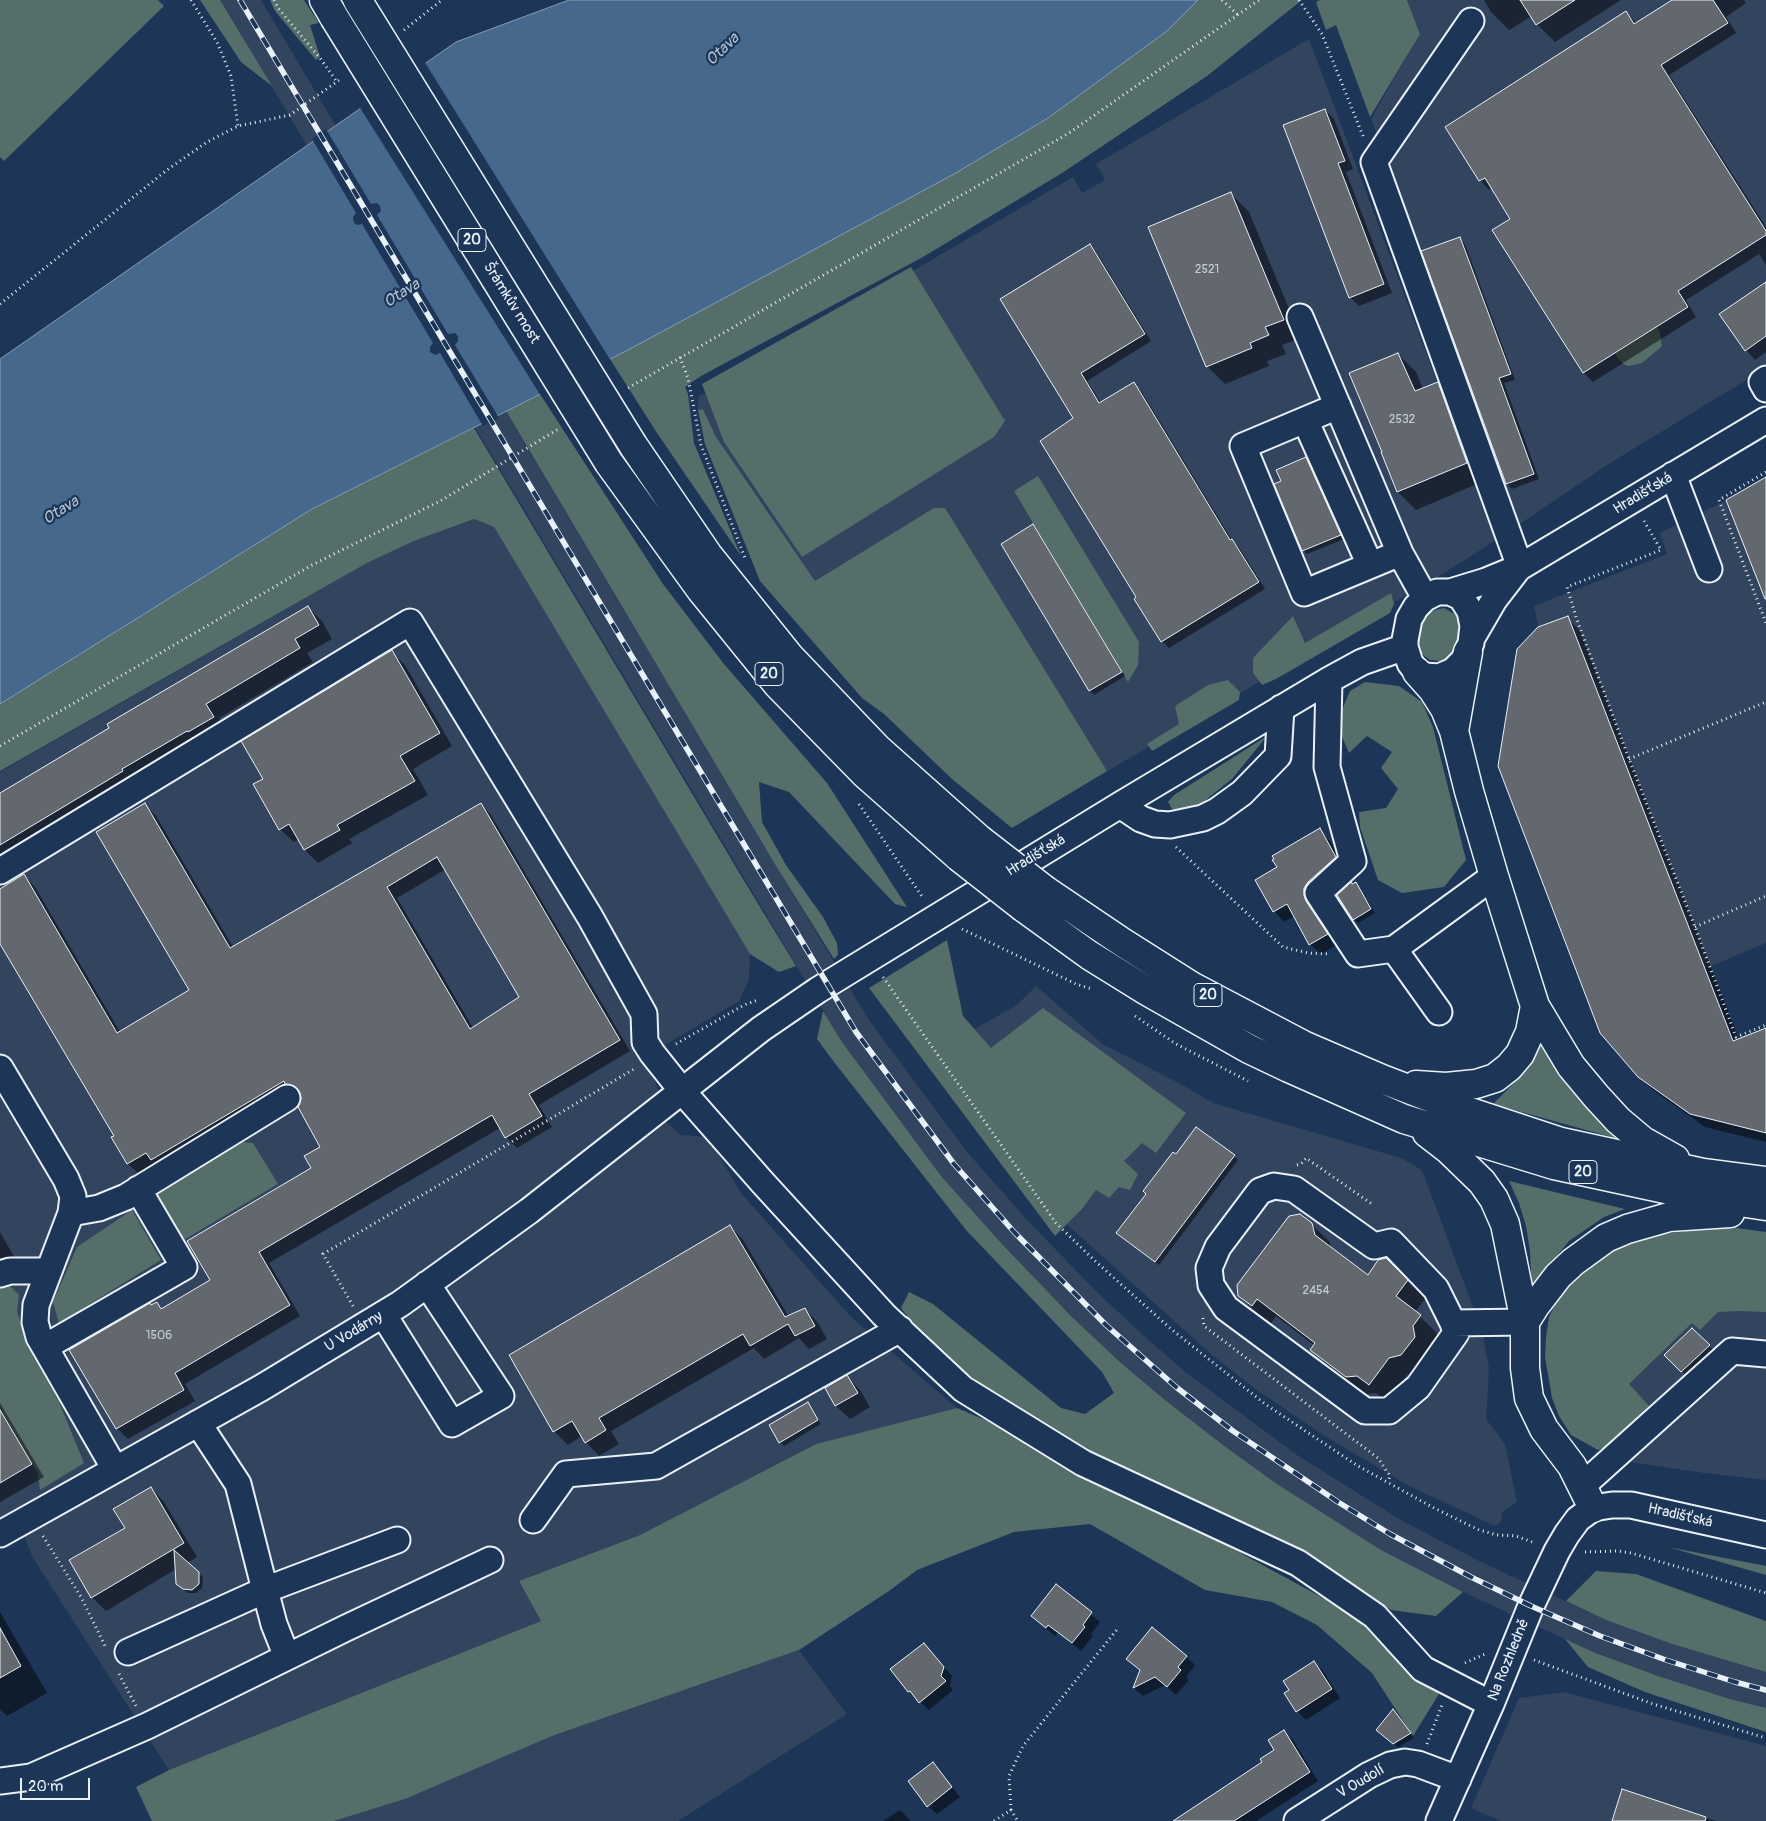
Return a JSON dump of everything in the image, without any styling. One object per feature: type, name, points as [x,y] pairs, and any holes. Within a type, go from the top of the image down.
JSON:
[{"type":"highway","name":"Šrámkův most","points":[[358,0],[633,445],[708,555],[790,658],[877,748],[979,839],[1044,890],[1193,987],[1303,1046],[1382,1079]]},
{"type":"highway","name":"Šrámkův most","points":[[329,8],[609,462],[701,590],[778,685],[864,774],[959,857],[1024,908],[1097,960],[1147,991],[1232,1039],[1289,1068],[1404,1119]]},
{"type":"highway","points":[[1454,731],[1470,644]]},
{"type":"highway","points":[[1417,672],[1433,690],[1445,709],[1454,731],[1494,876],[1535,1006],[1571,1066],[1618,1120],[1643,1141],[1703,1173]]},
{"type":"highway","points":[[1382,1079],[1446,1087],[1476,1084],[1495,1078],[1509,1067],[1520,1054],[1530,1032],[1535,1006]]},
{"type":"highway","name":"20","points":[[1382,1079],[1455,1108],[1562,1142],[1703,1173],[1766,1181]]},
{"type":"highway","points":[[1404,1119],[1449,1150],[1482,1182],[1494,1199],[1506,1224],[1525,1322],[1524,1368],[1529,1398],[1544,1429],[1572,1466],[1588,1497]]},
{"type":"highway","name":"20","points":[[1404,1119],[1554,1166],[1693,1195],[1766,1206]]},
{"type":"highway","points":[[1525,1322],[1558,1276],[1573,1262],[1606,1238],[1634,1226],[1669,1217],[1766,1211]]},
{"type":"street","points":[[1471,21],[1374,162],[1520,567]]},
{"type":"street","points":[[1300,317],[1400,553],[1425,598],[1416,607],[1409,619],[1405,633],[1405,647],[1408,658],[1417,672]]},
{"type":"street","points":[[1766,379],[1762,382],[1766,389]]},
{"type":"street","points":[[1338,406],[1243,446],[1304,593],[1400,553]]},
{"type":"street","points":[[1306,420],[1370,565]]},
{"type":"street","name":"Hradišťská","points":[[1425,598],[1437,592],[1450,592],[1486,581],[1520,567],[1766,420]]},
{"type":"street","points":[[1673,475],[1709,569]]},
{"type":"street","name":"Hradišťská","points":[[1417,672],[1433,678],[1446,675],[1458,667],[1494,600],[1520,567]]},
{"type":"street","points":[[1450,592],[1460,597],[1472,617],[1470,644]]},
{"type":"street","points":[[0,870],[410,622],[595,925],[644,1014],[645,1042],[655,1057],[683,1092],[763,1183],[900,1330],[963,1389],[1083,1463],[1298,1563],[1375,1616],[1423,1668],[1492,1704]]},
{"type":"street","name":"Hradišťská","points":[[683,1092],[761,1029],[818,990],[936,917],[1329,680],[1362,662],[1405,647]]},
{"type":"street","points":[[1329,680],[1327,767],[1353,861],[1318,893],[1358,954],[1394,949],[1494,876]]},
{"type":"street","points":[[1120,805],[1141,819],[1155,824],[1170,825],[1194,820],[1217,811],[1230,803],[1248,787],[1278,756],[1281,708]]},
{"type":"street","points":[[1394,949],[1439,1012]]},
{"type":"street","points":[[0,1068],[66,1179],[73,1196],[71,1213],[36,1305],[35,1322],[39,1337],[115,1469]]},
{"type":"street","name":"U Vodárny","points":[[0,1534],[198,1423],[374,1320],[529,1211],[683,1092]]},
{"type":"street","points":[[71,1213],[99,1208],[126,1197],[287,1098]]},
{"type":"street","points":[[1274,1186],[1294,1189],[1374,1246],[1391,1242],[1436,1289],[1453,1323],[1456,1333],[1418,1387],[1389,1411],[1365,1411],[1226,1308],[1211,1285],[1209,1268],[1218,1247],[1260,1191],[1274,1186]]},
{"type":"street","points":[[45,1347],[184,1267],[138,1189]]},
{"type":"street","points":[[0,1274],[48,1271]]},
{"type":"street","points":[[374,1320],[452,1424],[501,1396],[427,1284]]},
{"type":"street","points":[[1453,1323],[1525,1322]]},
{"type":"street","points":[[533,1520],[566,1474],[656,1466],[900,1330]]},
{"type":"street","name":"Na Rozhledně","points":[[1439,1821],[1492,1704],[1512,1652],[1557,1551],[1578,1519],[1588,1497],[1732,1350],[1766,1354]]},
{"type":"street","points":[[198,1423],[238,1484],[274,1624],[287,1657]]},
{"type":"street","name":"Hradišťská","points":[[1588,1497],[1612,1505],[1631,1506],[1766,1535]]},
{"type":"street","points":[[117,1657],[265,1590],[398,1540]]},
{"type":"street","points":[[0,1781],[31,1777],[147,1726],[490,1560]]},
{"type":"street","name":"V Oudolí","points":[[1297,1821],[1369,1775],[1390,1765],[1405,1762],[1418,1764],[1458,1779]]},
{"type":"path","points":[[0,304],[167,170],[207,142],[238,126],[231,76],[217,42],[191,0]]},
{"type":"path","points":[[274,0],[278,8],[320,58],[337,82]]},
{"type":"path","points":[[1222,0],[1238,16]]},
{"type":"path","points":[[620,392],[797,292],[1069,133],[1259,0]]},
{"type":"path","points":[[1299,0],[1322,34],[1374,162]]},
{"type":"path","points":[[680,357],[688,378],[701,445],[746,565],[740,558]]},
{"type":"path","points":[[0,746],[312,565],[442,500],[561,427]]},
{"type":"path","points":[[1766,472],[1719,500],[1766,623]]},
{"type":"path","points":[[1646,525],[1661,550],[1567,587],[1576,617],[1629,759],[1736,1037],[1766,1025]]},
{"type":"path","points":[[1629,759],[1766,702]]},
{"type":"path","points":[[857,802],[936,917],[1076,984],[1098,991]]},
{"type":"path","points":[[1170,825],[1176,848],[1283,947],[1308,953],[1358,954]]},
{"type":"path","points":[[1695,927],[1766,896]]},
{"type":"path","points":[[870,958],[1056,1223],[1171,1329],[1265,1404],[1358,1466],[1434,1508],[1479,1530],[1516,1536],[1557,1551],[1578,1553],[1618,1551],[1631,1553],[1766,1593]]},
{"type":"path","points":[[374,1320],[323,1254],[744,1005],[767,998]]},
{"type":"path","points":[[1176,1044],[1248,1080]]},
{"type":"path","points":[[1292,1167],[1301,1164],[1306,1158],[1372,1204]]},
{"type":"path","points":[[1202,1310],[1204,1326],[1378,1458],[1390,1476],[1388,1482]]},
{"type":"path","points":[[30,1517],[117,1657],[147,1726]]},
{"type":"path","points":[[1018,1821],[1011,1810],[1009,1776],[1023,1746],[1119,1628]]},
{"type":"path","points":[[1512,1652],[1652,1704],[1766,1738]]},
{"type":"path","points":[[994,1821],[1011,1810]]},
{"type":"shaded area","points":[[220,0],[261,0],[871,1023],[968,1153],[1028,1221],[1097,1292],[1144,1336],[1187,1373],[1297,1455],[1399,1519],[1479,1561],[1606,1620],[1672,1644],[1766,1672],[1766,1708],[1730,1699],[1661,1677],[1593,1652],[1463,1592],[1381,1550],[1277,1484],[1165,1400],[1120,1362],[1072,1317],[1002,1244],[941,1176],[842,1042]]},
{"type":"shaded area","points":[[1407,0],[1766,0],[1766,368],[1607,465],[1520,524],[1371,119],[1420,33]]},
{"type":"shaded area","points":[[1309,39],[1496,540],[1444,573],[1016,825],[851,633],[727,456],[714,434],[704,410],[698,410],[698,397],[1073,177],[1082,193],[1105,180],[1096,164]]},
{"type":"shaded area","points":[[1766,477],[1766,943],[1704,969],[1519,648],[1538,625],[1534,606],[1667,554],[1660,533],[1727,500]]},
{"type":"shaded area","points":[[474,519],[494,527],[750,954],[749,980],[739,1001],[645,1057],[660,1094],[648,1102],[681,1135],[708,1137],[741,1193],[850,1316],[957,1408],[816,1444],[640,1535],[519,1581],[541,1621],[169,1770],[33,1558],[15,1514],[0,1518],[0,772],[367,563],[414,541]]},
{"type":"shaded area","points":[[1036,986],[1104,1045],[1181,1084],[1213,1103],[1401,1158],[1422,1170],[1482,1331],[1489,1368],[1486,1419],[1505,1444],[1517,1502],[1502,1512],[1501,1522],[1495,1526],[1407,1485],[1323,1435],[1257,1390],[1212,1355],[1062,1220],[941,1048],[1017,1005]]},
{"type":"shaded area","points":[[1766,1241],[1766,1480],[1629,1462],[1589,1433],[1574,1299]]},
{"type":"shaded area","points":[[799,1650],[847,1714],[678,1821],[334,1821],[405,1799],[552,1736]]},
{"type":"shaded area","points":[[1564,1692],[1766,1746],[1766,1821],[1500,1821],[1471,1808],[1519,1698]]},
{"type":"green space","points":[[0,0],[158,0],[164,6],[4,161],[0,157]]},
{"type":"green space","points":[[200,0],[220,0],[272,86],[241,62]]},
{"type":"green space","points":[[270,0],[304,0],[319,23],[310,25],[320,57],[316,60],[275,11]]},
{"type":"green space","points":[[1198,0],[1302,0],[1207,76],[1062,173],[923,257],[701,376],[685,387],[688,394],[694,443],[741,556],[657,433],[610,359],[954,174],[1048,118],[1167,31]]},
{"type":"green space","points":[[1320,0],[1407,0],[1420,34],[1370,117],[1336,25],[1326,30],[1316,2]]},
{"type":"green space","points":[[911,267],[1005,421],[994,437],[802,557],[724,442],[702,384]]},
{"type":"green space","points":[[1657,327],[1662,346],[1642,363],[1629,366],[1623,364],[1615,354]]},
{"type":"green space","points":[[540,394],[663,584],[724,664],[827,783],[907,907],[895,904],[789,792],[759,782],[762,822],[786,865],[823,917],[837,943],[838,955],[834,959],[776,866],[506,411]]},
{"type":"green space","points":[[703,409],[716,437],[815,581],[934,508],[945,508],[1107,771],[1012,828],[952,779],[884,714],[862,698],[760,581],[705,444],[698,410]]},
{"type":"green space","points":[[474,428],[796,966],[779,972],[750,954],[494,527],[474,519],[414,541],[367,563],[0,771],[0,704],[312,509]]},
{"type":"green space","points":[[1038,476],[1139,642],[1138,665],[1128,682],[1014,491]]},
{"type":"green space","points":[[1391,593],[1394,604],[1390,613],[1276,679],[1262,685],[1253,673],[1253,658],[1293,616],[1305,643]]},
{"type":"green space","points":[[1444,608],[1459,619],[1462,633],[1455,652],[1451,656],[1440,661],[1430,660],[1418,648],[1418,627],[1428,614]]},
{"type":"green space","points":[[1228,680],[1240,692],[1239,700],[1152,751],[1147,744],[1179,724],[1175,706],[1208,685]]},
{"type":"green space","points":[[1365,682],[1399,686],[1422,702],[1433,727],[1466,860],[1444,887],[1402,893],[1378,880],[1360,827],[1359,812],[1386,808],[1398,789],[1381,768],[1392,752],[1367,736],[1349,753],[1340,732],[1342,710],[1350,691]]},
{"type":"green space","points":[[1267,736],[1232,779],[1198,806],[1182,811],[1172,809],[1168,802],[1174,795]]},
{"type":"green space","points":[[947,940],[963,1016],[991,1048],[1043,1008],[1186,1113],[1156,1153],[1142,1143],[1124,1161],[1138,1174],[1130,1190],[1119,1187],[1109,1198],[1096,1190],[1082,1209],[1055,1236],[869,988]]},
{"type":"green space","points":[[823,1011],[842,1042],[941,1176],[1002,1244],[1072,1317],[1120,1362],[1165,1400],[1277,1484],[1381,1550],[1463,1592],[1436,1616],[1391,1610],[1297,1551],[1072,1442],[994,1394],[930,1345],[901,1308],[909,1292],[933,1304],[1061,1408],[1085,1414],[1114,1393],[1102,1372],[966,1230],[834,1062],[817,1039]]},
{"type":"green space","points":[[1543,1037],[1629,1142],[1493,1104],[1512,1085]]},
{"type":"green space","points":[[237,1141],[253,1143],[278,1184],[182,1241],[152,1193]]},
{"type":"green space","points":[[1509,1181],[1625,1209],[1604,1217],[1569,1241],[1551,1263],[1532,1292],[1530,1252],[1526,1226],[1519,1203]]},
{"type":"green space","points":[[132,1210],[161,1260],[59,1323],[53,1302],[77,1247]]},
{"type":"green space","points":[[1722,1226],[1766,1232],[1766,1312],[1718,1312],[1700,1330],[1692,1323],[1629,1384],[1649,1406],[1606,1447],[1598,1450],[1571,1435],[1559,1416],[1552,1398],[1545,1357],[1549,1317],[1562,1291],[1578,1268],[1625,1244],[1664,1234]]},
{"type":"green space","points":[[3,1279],[19,1295],[17,1311],[27,1346],[59,1402],[84,1463],[40,1490],[38,1473],[0,1410],[0,1280]]},
{"type":"green space","points":[[957,1408],[1037,1442],[1367,1622],[1442,1689],[1413,1736],[1372,1673],[1317,1625],[1272,1602],[1205,1590],[1090,1524],[1014,1532],[917,1570],[889,1591],[799,1650],[552,1736],[405,1799],[334,1821],[152,1821],[136,1787],[169,1770],[541,1621],[519,1581],[640,1535],[816,1444]]},
{"type":"green space","points":[[1668,1547],[1766,1566],[1766,1575]]},
{"type":"green space","points":[[1596,1571],[1636,1574],[1766,1621],[1766,1672],[1672,1644],[1606,1620],[1566,1601]]},
{"type":"green space","points":[[1565,1639],[1593,1652],[1661,1677],[1730,1699],[1766,1708],[1766,1732],[1645,1692],[1588,1667]]},
{"type":"water","name":"Otava","points":[[569,0],[1198,0],[1167,31],[1048,118],[954,174],[628,350],[312,509],[0,704],[0,359],[456,42]]},
{"type":"pier","points":[[424,61],[611,361],[541,396],[359,106]]},
{"type":"pier","points":[[326,129],[371,204],[377,203],[380,206],[381,211],[377,215],[448,334],[455,333],[458,336],[458,341],[455,345],[499,418],[483,426],[440,353],[435,355],[430,352],[430,347],[433,343],[362,224],[357,225],[354,223],[353,217],[356,213],[312,139]]},
{"type":"building","points":[[1520,0],[1575,0],[1536,25]]},
{"type":"building","points":[[1672,0],[1713,0],[1728,23],[1661,65],[1766,231],[1766,235],[1678,291],[1688,307],[1583,373],[1492,230],[1510,219],[1485,178],[1479,181],[1445,127],[1626,11],[1634,24]]},
{"type":"building","points":[[1325,109],[1345,161],[1338,163],[1384,284],[1349,298],[1283,125]]},
{"type":"building","points":[[1231,192],[1284,320],[1265,327],[1269,335],[1250,343],[1252,348],[1206,367],[1148,227]]},
{"type":"building","points":[[1460,237],[1511,374],[1499,378],[1534,474],[1506,484],[1421,251]]},
{"type":"building","points":[[1090,244],[1145,334],[1081,373],[1099,403],[1134,382],[1230,540],[1232,539],[1259,582],[1161,642],[1134,599],[1136,597],[1040,441],[1073,418],[1000,299]]},
{"type":"building","points":[[1766,282],[1766,336],[1745,351],[1719,314]]},
{"type":"building","points":[[1398,353],[1415,391],[1438,382],[1467,463],[1397,492],[1349,373]]},
{"type":"building","points":[[1306,457],[1341,535],[1302,551],[1274,484],[1281,481],[1276,470]]},
{"type":"building","points":[[1766,477],[1766,599],[1765,599],[1726,500]]},
{"type":"building","points":[[1033,524],[1122,672],[1089,691],[1001,544]]},
{"type":"building","points":[[308,606],[319,625],[295,639],[300,648],[206,704],[214,717],[122,769],[123,771],[0,845],[0,793],[109,728],[107,724]]},
{"type":"building","points":[[1568,616],[1733,1041],[1766,1028],[1766,1133],[1690,1114],[1638,1077],[1600,1033],[1498,766],[1517,649],[1538,627]]},
{"type":"building","points":[[392,650],[440,733],[400,756],[415,781],[337,825],[340,830],[304,850],[289,824],[279,830],[253,784],[263,779],[241,741]]},
{"type":"building","points":[[145,803],[230,948],[481,803],[620,1040],[529,1094],[542,1116],[505,1138],[492,1115],[259,1252],[290,1305],[175,1373],[184,1390],[116,1429],[69,1350],[150,1303],[151,1305],[157,1302],[161,1309],[210,1280],[187,1241],[311,1168],[304,1156],[320,1147],[298,1107],[301,1098],[299,1091],[294,1086],[285,1084],[284,1081],[151,1160],[146,1153],[127,1164],[111,1137],[114,1136],[0,944],[0,889],[24,874],[117,1033],[189,990],[96,832]],"holes":[[[437,857],[519,997],[470,1029],[387,887]]]},
{"type":"building","points":[[1320,828],[1336,857],[1308,882],[1304,888],[1306,901],[1328,934],[1309,945],[1287,904],[1273,912],[1255,880],[1277,867],[1272,860],[1274,859],[1272,856]]},
{"type":"building","points":[[1351,882],[1352,884],[1356,882],[1371,909],[1353,920],[1337,895]]},
{"type":"building","points":[[1196,1127],[1235,1155],[1155,1262],[1116,1233],[1146,1194],[1143,1191],[1173,1152],[1176,1154]]},
{"type":"building","points":[[1300,1214],[1312,1223],[1315,1235],[1368,1275],[1378,1260],[1386,1258],[1408,1280],[1396,1296],[1421,1315],[1413,1326],[1415,1337],[1401,1355],[1389,1358],[1369,1385],[1357,1376],[1346,1377],[1310,1350],[1315,1343],[1257,1299],[1252,1306],[1238,1296],[1237,1285],[1289,1216]]},
{"type":"building","points":[[730,1225],[785,1317],[805,1308],[815,1326],[795,1336],[788,1324],[750,1346],[743,1334],[599,1418],[606,1430],[585,1443],[572,1421],[553,1432],[509,1355]]},
{"type":"building","points":[[1692,1328],[1710,1345],[1681,1372],[1664,1355]]},
{"type":"building","points":[[847,1375],[858,1393],[835,1406],[825,1388]]},
{"type":"building","points":[[808,1402],[818,1420],[779,1443],[769,1425]]},
{"type":"building","points":[[0,1410],[32,1464],[0,1483]]},
{"type":"building","points":[[151,1487],[184,1543],[91,1598],[69,1560],[125,1528],[113,1509]]},
{"type":"building","points":[[174,1550],[199,1572],[199,1584],[192,1590],[183,1589],[176,1584]]},
{"type":"building","points":[[1056,1584],[1092,1612],[1083,1625],[1085,1627],[1072,1643],[1048,1625],[1046,1628],[1031,1616]]},
{"type":"building","points":[[1152,1627],[1187,1656],[1178,1667],[1181,1670],[1167,1687],[1155,1677],[1133,1688],[1140,1670],[1126,1659]]},
{"type":"building","points":[[0,1628],[21,1666],[0,1678]]},
{"type":"building","points":[[924,1643],[944,1667],[941,1676],[946,1681],[919,1703],[890,1669]]},
{"type":"building","points":[[1314,1661],[1332,1689],[1296,1712],[1284,1693],[1289,1690],[1283,1681]]},
{"type":"building","points":[[1393,1709],[1411,1733],[1393,1744],[1376,1730]]},
{"type":"building","points":[[1284,1730],[1310,1772],[1234,1821],[1173,1821],[1262,1762],[1260,1759],[1274,1750],[1268,1740]]},
{"type":"building","points":[[933,1762],[952,1787],[927,1807],[908,1781]]},
{"type":"building","points":[[1622,1789],[1706,1817],[1705,1821],[1612,1821]]},
{"type":"railway","points":[[240,0],[856,1032],[954,1164],[1015,1233],[1106,1325],[1176,1387],[1233,1431],[1338,1502],[1390,1534],[1471,1577],[1600,1636],[1666,1660],[1766,1690]]}]
